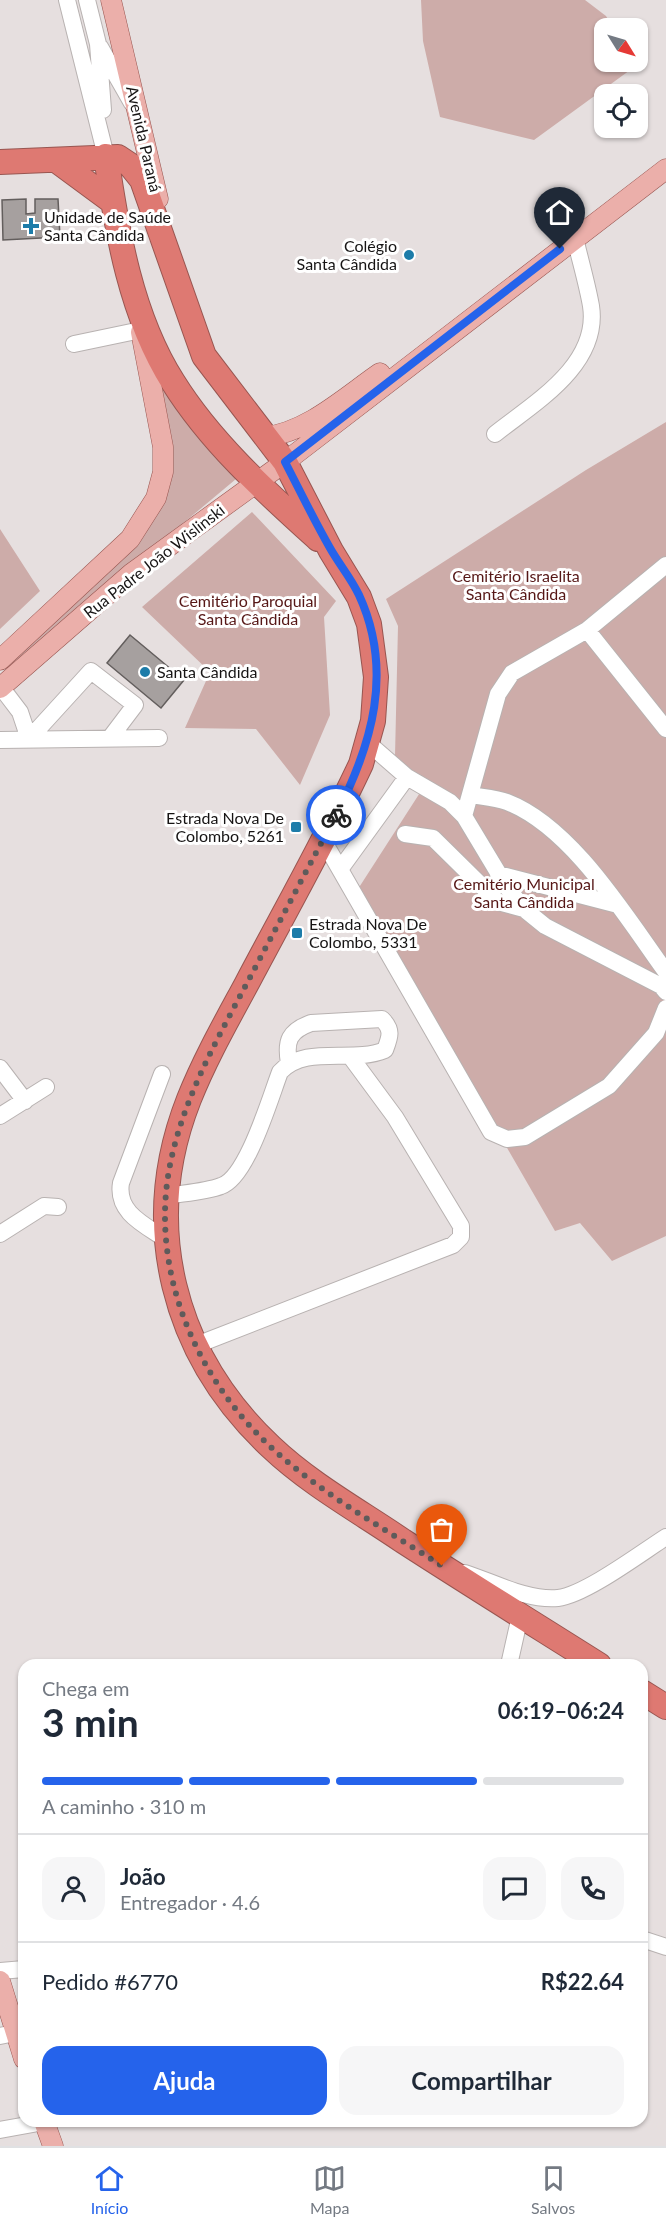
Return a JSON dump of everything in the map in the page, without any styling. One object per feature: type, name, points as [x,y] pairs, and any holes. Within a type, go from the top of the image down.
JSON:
[{"type":"highway","points":[[106,156],[131,283],[148,333],[172,381],[190,406],[256,483],[331,551],[359,597],[371,633],[376,698],[368,743],[357,773],[222,1030],[189,1100],[170,1167],[166,1196],[167,1240],[179,1305],[194,1346],[209,1375],[226,1399],[273,1449],[326,1490],[589,1659]]},
{"type":"highway","points":[[0,162],[118,157],[130,165],[142,180],[176,272]]},
{"type":"highway","points":[[56,160],[112,195]]},
{"type":"highway","points":[[112,195],[111,175],[115,165],[125,162],[130,165]]},
{"type":"highway","name":"Avenida Paraná","points":[[176,272],[191,324],[204,356],[285,462],[331,551]]},
{"type":"highway","points":[[648,1696],[666,1707]]},
{"type":"main road","name":"Avenida Paraná","points":[[111,0],[176,272]]},
{"type":"main road","points":[[265,437],[281,435],[298,428],[515,283],[666,169]]},
{"type":"main road","name":"Rua Padre João Wislinski","points":[[0,660],[130,540],[150,512],[161,484],[163,447],[131,283]]},
{"type":"main road","name":"Rua Padre João Wislinski","points":[[0,687],[116,586],[285,462],[515,283]]},
{"type":"main road","points":[[0,687],[1,674],[7,661],[30,640],[54,610]]},
{"type":"main road","points":[[0,1981],[8,2035],[18,2050]]},
{"type":"main road","points":[[46,2127],[53,2146]]},
{"type":"street","points":[[67,0],[106,156]]},
{"type":"street","points":[[87,0],[98,44],[106,156]]},
{"type":"street","points":[[98,44],[138,114]]},
{"type":"street","points":[[495,434],[557,386],[571,370],[585,344],[591,308],[575,238]]},
{"type":"street","points":[[74,344],[141,330]]},
{"type":"street","points":[[464,816],[498,694],[512,673],[587,630],[666,565]]},
{"type":"street","points":[[587,630],[666,729]]},
{"type":"street","points":[[29,740],[91,671],[135,705],[110,738]]},
{"type":"street","points":[[0,687],[20,712],[29,740]]},
{"type":"street","points":[[20,712],[41,715],[54,712]]},
{"type":"street","points":[[0,740],[159,738]]},
{"type":"street","points":[[368,743],[407,777],[450,802],[464,816],[498,874],[524,909],[545,926],[665,984]]},
{"type":"street","points":[[340,868],[407,777]]},
{"type":"street","points":[[471,795],[506,802],[532,816],[590,867],[618,905],[665,984]]},
{"type":"street","points":[[405,834],[434,838],[498,902],[524,909]]},
{"type":"street","points":[[323,840],[491,1132],[499,1136],[507,1139],[525,1137],[609,1086],[656,1033],[666,1008]]},
{"type":"street","points":[[498,874],[618,905]]},
{"type":"street","points":[[166,1196],[222,1186],[233,1179],[244,1163],[280,1072],[289,1063],[304,1058],[372,1055],[385,1050],[391,1036],[388,1025],[382,1019],[310,1023],[300,1027],[289,1036],[286,1045],[289,1063]]},
{"type":"street","points":[[194,1346],[453,1245],[461,1237],[461,1226],[413,1147],[350,1056]]},
{"type":"street","points":[[0,1068],[25,1101]]},
{"type":"street","points":[[162,1074],[121,1183],[119,1194],[128,1212],[167,1240]]},
{"type":"street","points":[[0,1116],[46,1087]]},
{"type":"street","points":[[0,1234],[44,1206],[58,1207]]},
{"type":"street","points":[[442,1566],[527,1593],[559,1598],[582,1590],[666,1537]]},
{"type":"street","points":[[511,1659],[520,1616]]},
{"type":"street","points":[[648,1941],[666,1947]]},
{"type":"street","points":[[0,1971],[18,1970]]},
{"type":"street","points":[[0,2130],[18,2127]]},
{"type":"green space","points":[[421,0],[585,0],[607,18],[594,18],[594,72],[627,72],[611,84],[594,84],[594,96],[534,140],[440,117],[423,41]]},
{"type":"green space","points":[[157,380],[236,479],[10,668],[12,663],[141,535],[155,516],[164,498],[169,479],[170,461],[166,422]]},
{"type":"green space","name":"Cemitério Municipal Santa Cândida","points":[[666,422],[666,1236],[612,1261],[580,1223],[555,1231],[358,889],[423,788],[395,756],[398,626],[386,599],[586,470]]},
{"type":"green space","name":"Cemitério Paroquial Santa Cândida","points":[[252,512],[336,601],[324,617],[330,715],[300,785],[256,729],[185,728],[210,672],[142,607]]},
{"type":"green space","points":[[0,529],[40,591],[0,629]]},
{"type":"building","name":"Unidade de Saúde Santa Cândida","points":[[26,199],[26,214],[35,213],[35,199],[58,199],[60,237],[3,240],[2,200]]},
{"type":"building","name":"Santa Cândida","points":[[130,635],[184,680],[161,708],[107,663]]},
{"type":"way so far","points":[[336,815],[222,1030],[189,1100],[170,1167],[166,1196],[167,1240],[179,1305],[187,1328],[209,1375],[226,1399],[248,1425],[297,1469],[442,1566]]},
{"type":"place","name":"Unidade de Saúde Santa Cândida","points":[[31,226]]},
{"type":"place","name":"Colégio Santa Cândida","points":[[409,255]]},
{"type":"place","name":"Santa Cândida","points":[[145,672]]},
{"type":"place","name":"Estrada Nova De Colombo, 5261","points":[[296,827]]},
{"type":"place","name":"Estrada Nova De Colombo, 5331","points":[[297,933]]},
{"type":"route","points":[[336,815],[361,764],[368,743],[376,698],[374,652],[369,624],[359,597],[345,570],[331,551],[285,462],[560,249]]},
{"type":"park label","name":"Cemitério Israelita Santa Cândida","points":[[516,585]]}]
